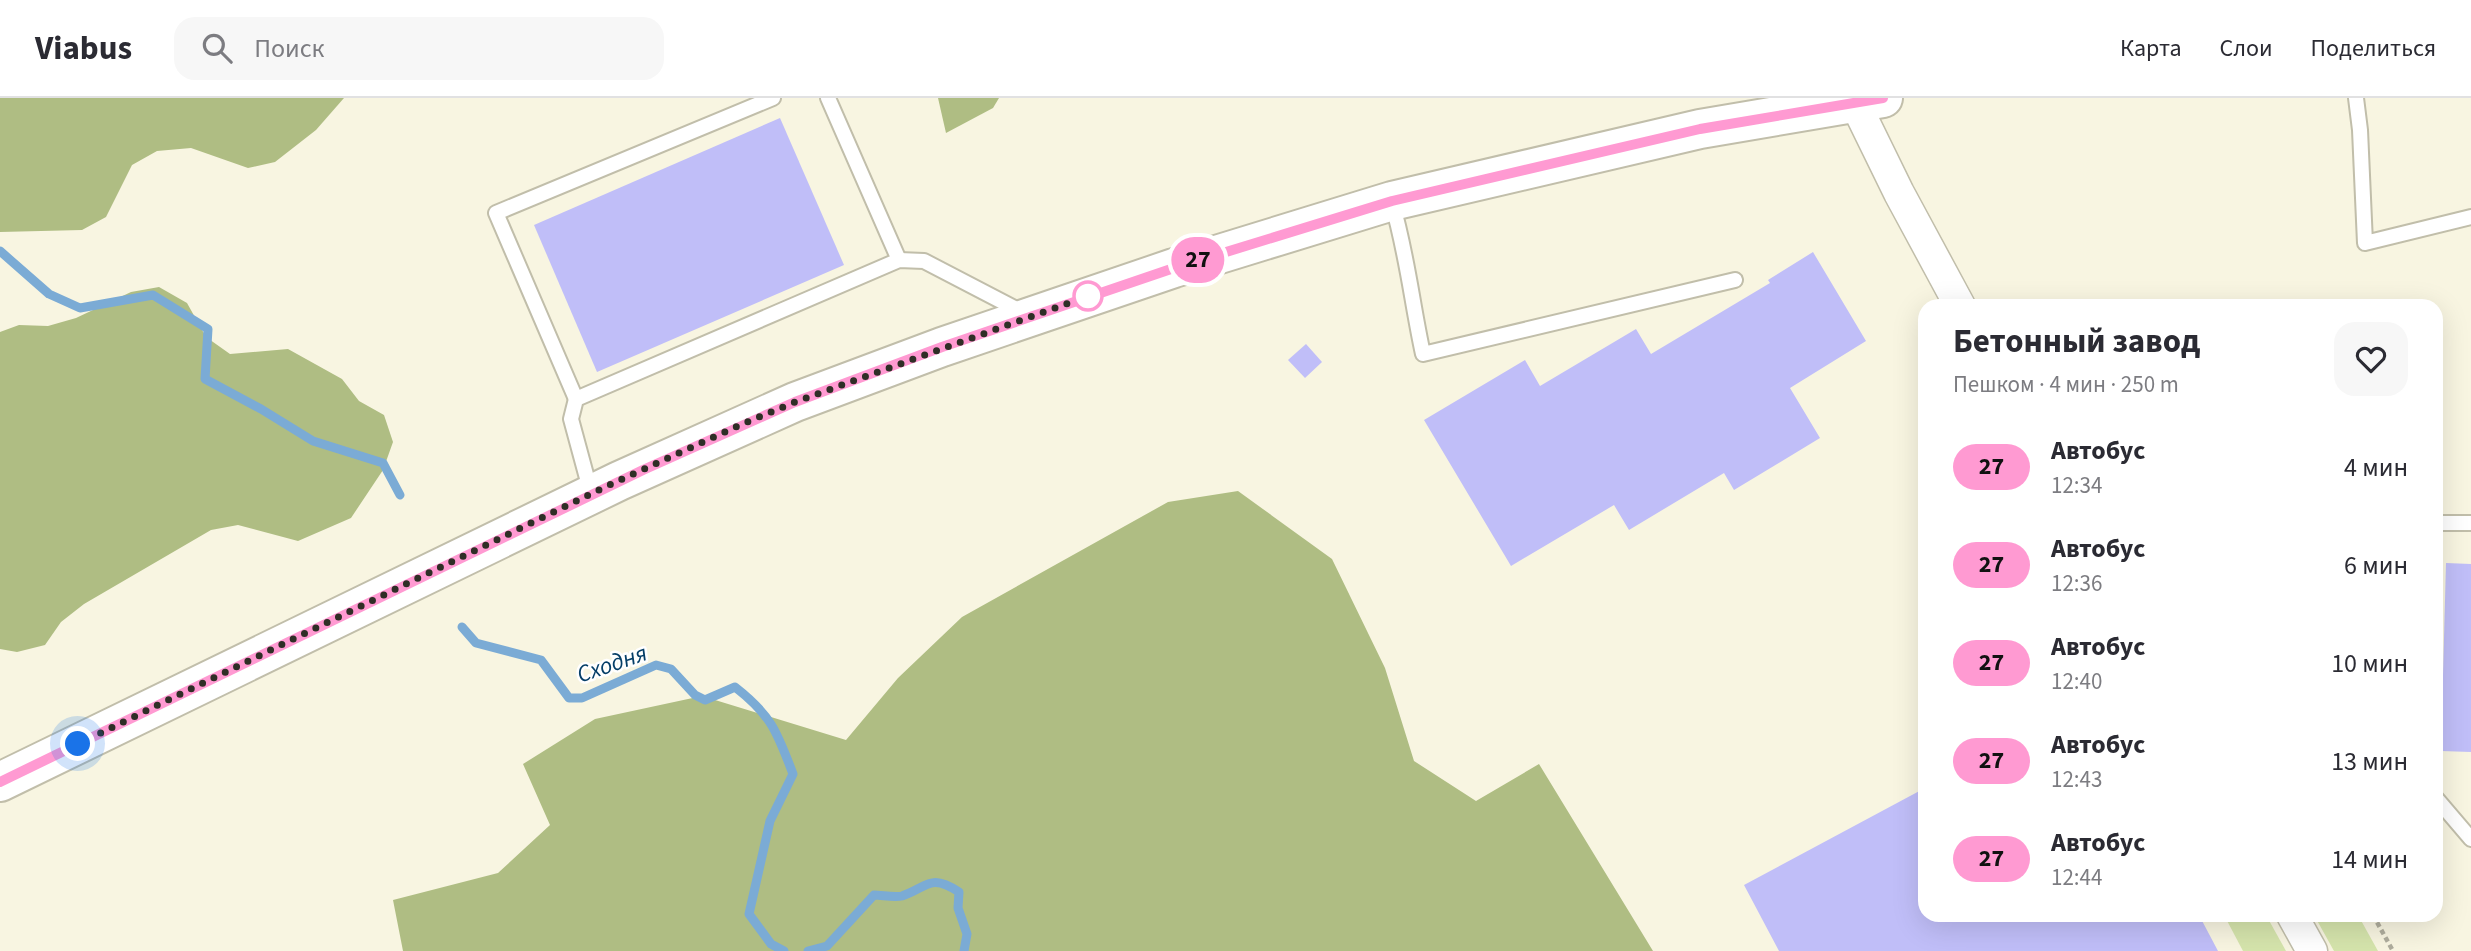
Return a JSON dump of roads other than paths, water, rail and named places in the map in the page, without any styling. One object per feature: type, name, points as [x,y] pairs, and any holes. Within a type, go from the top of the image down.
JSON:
[{"type":"street","points":[[0,782],[591,494],[795,402],[1029,316],[1292,230],[1392,201],[1700,129],[1869,100],[1899,192],[1956,299]]},
{"type":"street","points":[[2296,922],[2312,951]]},
{"type":"lane","points":[[591,494],[570,419],[576,399],[496,213],[773,98]]},
{"type":"lane","points":[[828,98],[899,260]]},
{"type":"lane","points":[[2356,98],[2365,243],[2471,218]]},
{"type":"lane","points":[[1392,201],[1404,242],[1412,305],[1423,354],[1735,280]]},
{"type":"lane","points":[[576,399],[899,260],[924,261],[1029,316]]},
{"type":"lane","points":[[2443,523],[2471,523]]},
{"type":"lane","points":[[2443,806],[2471,838]]},
{"type":"waterway","name":"Сходня","points":[[0,251],[49,294],[80,308],[153,295],[208,329],[205,379],[313,441],[383,463],[400,495]]},
{"type":"waterway","name":"Сходня","points":[[462,627],[476,643],[541,660],[569,698],[582,698],[656,665],[671,669],[695,695],[705,700],[735,687],[757,707],[772,726],[793,774],[770,821],[749,914],[771,944],[784,951]]},
{"type":"waterway","name":"Сходня","points":[[808,951],[827,946],[874,895],[902,896],[935,883],[942,883],[959,892],[958,908],[967,934],[964,951]]}]
